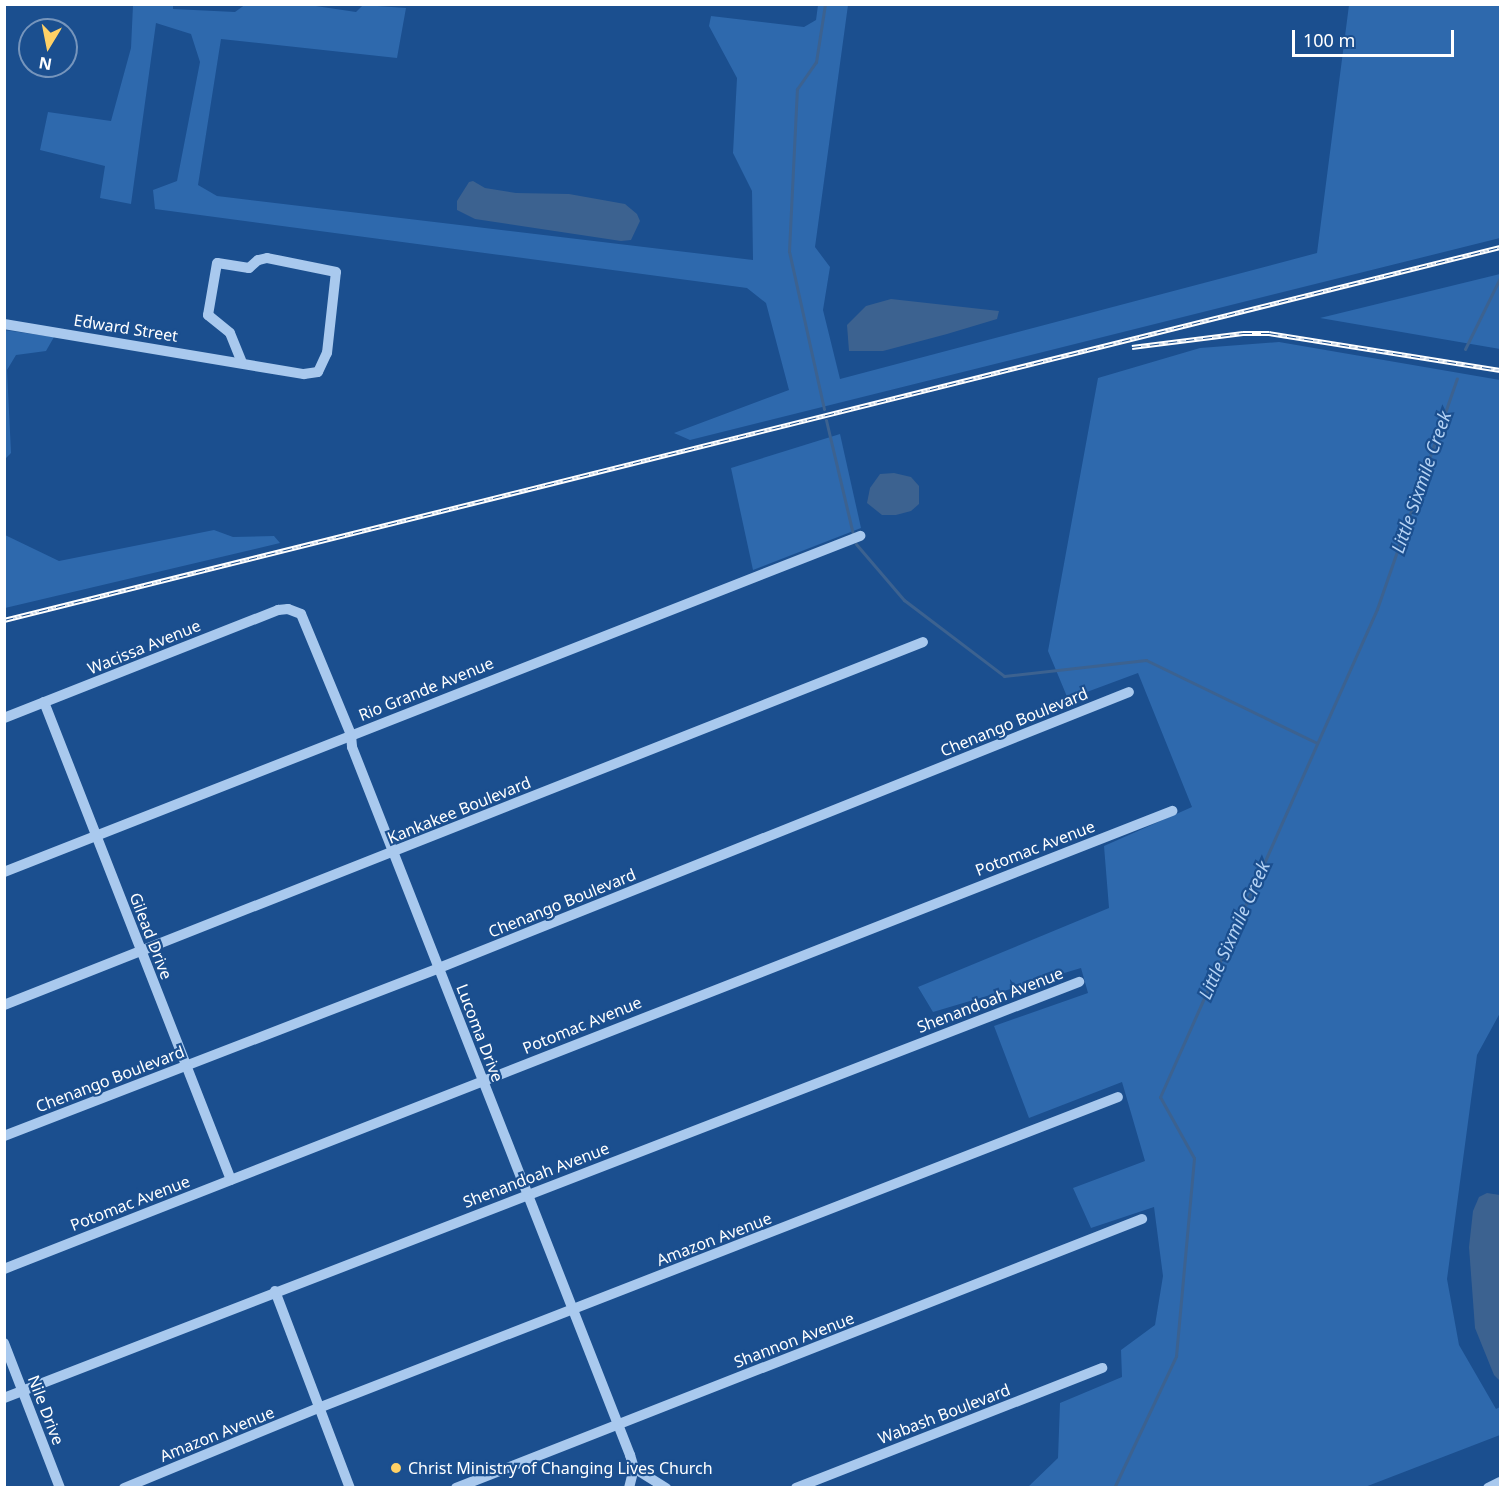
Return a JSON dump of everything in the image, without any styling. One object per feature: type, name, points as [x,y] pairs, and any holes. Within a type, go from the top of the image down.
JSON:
[{"type":"street","name":"Edward Street","points":[[4,324],[304,374],[318,372],[327,352],[336,272],[267,258],[258,260],[249,268],[217,262],[208,315],[230,333],[242,363]]},
{"type":"street","name":"Rio Grande Avenue","points":[[4,872],[860,536]]},
{"type":"street","name":"Wacissa Avenue","points":[[4,718],[278,610],[296,610]]},
{"type":"street","name":"Lucoma Drive","points":[[296,610],[305,619],[351,735],[352,747],[634,1468]]},
{"type":"street","name":"Kankakee Boulevard","points":[[4,1005],[923,642]]},
{"type":"street","name":"Chenango Boulevard","points":[[4,1136],[439,968],[1129,692]]},
{"type":"street","name":"Gilead Drive","points":[[44,702],[231,1180]]},
{"type":"street","name":"Potomac Avenue","points":[[4,1269],[1172,811]]},
{"type":"street","name":"Shenandoah Avenue","points":[[4,1398],[275,1291],[1079,982]]},
{"type":"street","name":"Amazon Avenue","points":[[124,1488],[321,1407],[1118,1097]]},
{"type":"street","name":"Shannon Avenue","points":[[456,1488],[1142,1219]]},
{"type":"street","points":[[275,1291],[350,1488]]},
{"type":"street","name":"Nile Drive","points":[[4,1343],[60,1488]]},
{"type":"street","name":"Wabash Boulevard","points":[[796,1488],[1102,1368]]},
{"type":"street","points":[[629,1488],[634,1468],[666,1488]]},
{"type":"street","points":[[1488,1488],[1500,1482]]},
{"type":"shaded area","points":[[246,4],[309,5],[356,12],[363,5],[406,8],[397,58],[221,39],[198,185],[217,196],[753,260],[752,191],[733,153],[737,78],[709,26],[711,16],[804,27],[816,20],[818,5],[848,5],[815,247],[830,267],[823,310],[840,379],[1317,253],[1349,5],[1500,5],[1500,238],[690,440],[674,433],[789,390],[766,303],[747,288],[155,209],[153,190],[177,181],[200,62],[191,34],[156,23],[131,204],[100,198],[105,166],[40,150],[48,112],[111,121],[131,48],[133,5],[173,5],[173,9],[235,12]]},
{"type":"shaded area","points":[[473,181],[485,188],[516,193],[569,194],[625,204],[637,214],[640,221],[631,240],[621,241],[475,219],[457,210],[457,201],[469,182]]},
{"type":"shaded area","points":[[1500,274],[1500,349],[1320,318]]},
{"type":"shaded area","points":[[891,299],[999,311],[997,319],[947,334],[883,351],[849,351],[847,325],[866,306]]},
{"type":"shaded area","points":[[4,330],[54,337],[46,351],[16,355],[7,370],[11,453],[5,459]]},
{"type":"shaded area","points":[[1279,342],[1500,380],[1500,1013],[1477,1055],[1447,1279],[1459,1345],[1496,1409],[1500,1407],[1500,1435],[1365,1487],[1028,1487],[1058,1458],[1060,1403],[1122,1377],[1121,1350],[1155,1325],[1163,1276],[1154,1207],[1091,1228],[1073,1188],[1145,1161],[1122,1082],[1029,1118],[994,1026],[1088,993],[1081,968],[933,1012],[918,987],[1109,908],[1104,846],[1192,807],[1138,673],[1068,699],[1048,651],[1098,378],[1200,348]]},
{"type":"shaded area","points":[[840,434],[861,528],[753,570],[731,468]]},
{"type":"shaded area","points":[[894,473],[911,477],[919,486],[919,504],[911,511],[896,515],[882,515],[867,503],[870,488],[880,474]]},
{"type":"shaded area","points":[[214,530],[233,537],[274,536],[280,543],[5,608],[5,535],[59,561]]},
{"type":"shaded area","points":[[1487,1193],[1500,1195],[1500,1381],[1494,1375],[1475,1328],[1469,1247],[1473,1211],[1479,1197]]},
{"type":"waterway","points":[[824,409],[789,251],[797,89],[816,62],[825,4]]},
{"type":"waterway","points":[[1465,349],[1500,278]]},
{"type":"waterway","name":"Little Sixmile Creek","points":[[1114,1488],[1176,1356],[1194,1158],[1160,1097],[1377,609],[1457,378]]},
{"type":"waterway","points":[[826,420],[853,534]]},
{"type":"waterway","points":[[856,544],[904,600],[1004,676],[1146,660],[1317,743]]},
{"type":"railway","points":[[4,620],[1500,247]]},
{"type":"railway","points":[[1132,347],[1243,333],[1269,333],[1500,370]]},
{"type":"place","name":"Christ Ministry of Changing Lives Church","points":[[396,1468]]}]
